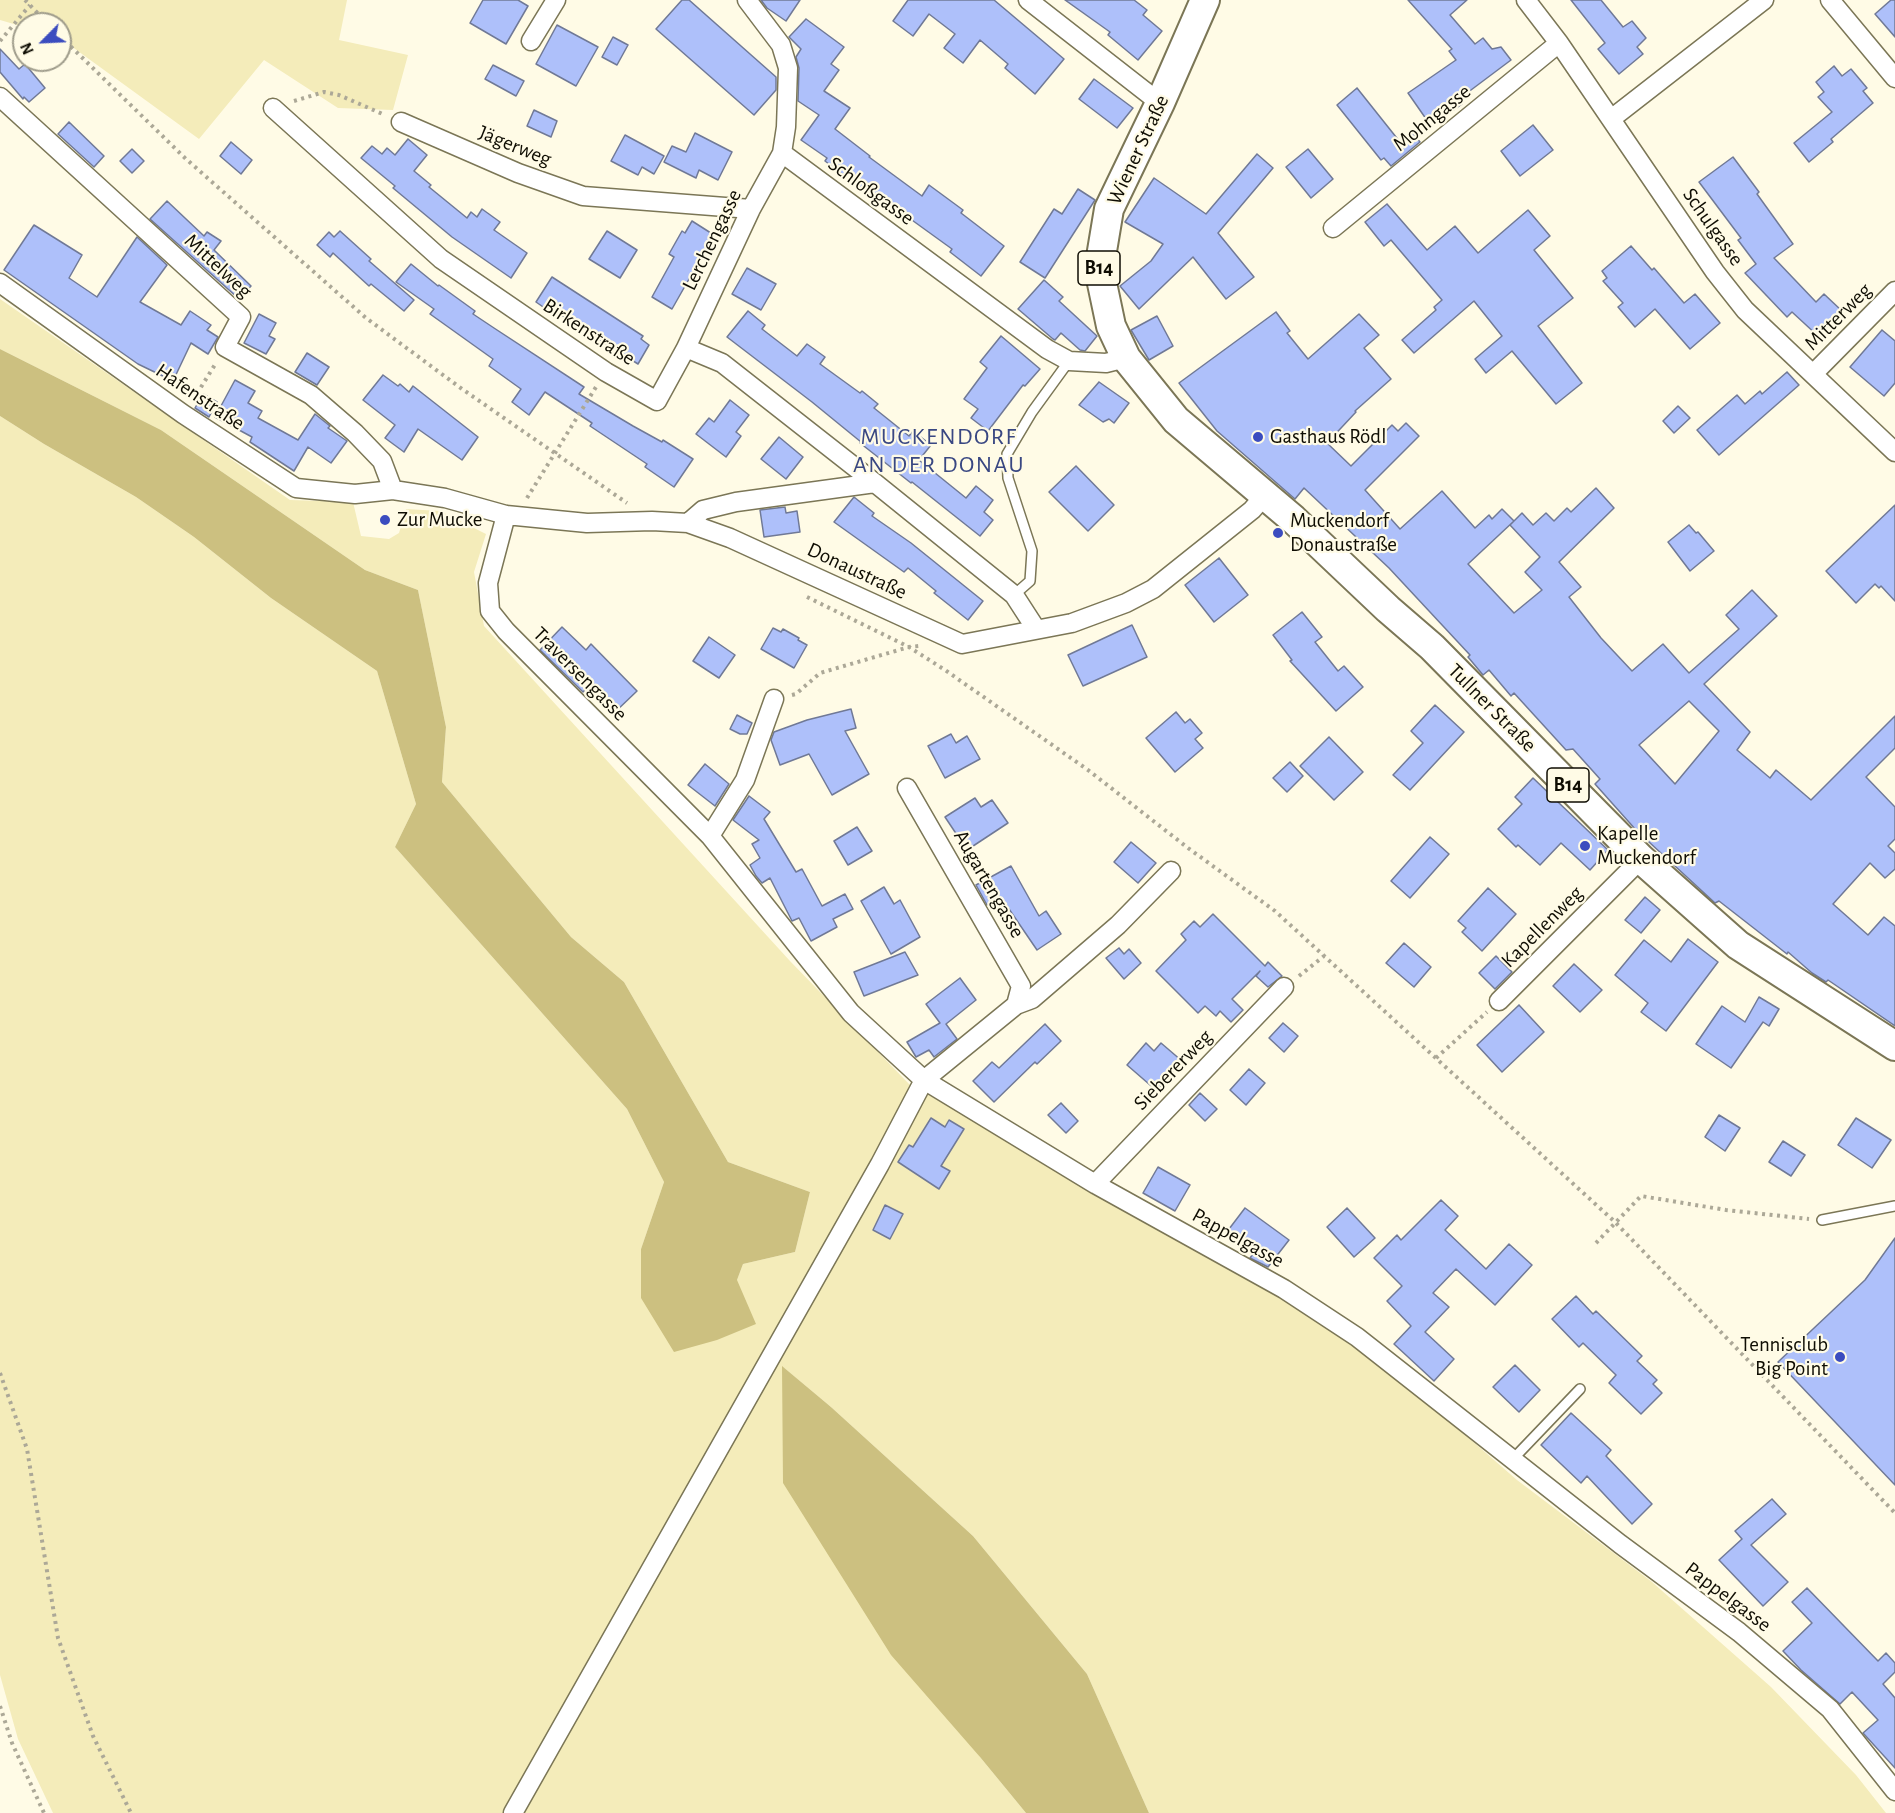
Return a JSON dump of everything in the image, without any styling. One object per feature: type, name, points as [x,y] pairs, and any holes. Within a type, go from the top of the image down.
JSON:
[{"type":"main road","name":"Wiener Straße","points":[[1204,0],[1160,103],[1109,209],[1099,269],[1111,326],[1126,358],[1176,420],[1265,495]]},
{"type":"main road","name":"Tullner Straße","points":[[1265,495],[1432,647],[1641,859],[1738,945],[1895,1046]]},
{"type":"street","points":[[531,41],[555,0]]},
{"type":"street","points":[[747,0],[781,45],[789,68],[786,127],[782,153]]},
{"type":"street","points":[[1028,0],[1160,103]]},
{"type":"street","name":"Schulgasse","points":[[1526,0],[1559,43],[1721,279],[1745,310],[1895,452]]},
{"type":"street","points":[[1611,119],[1764,0]]},
{"type":"street","points":[[1830,0],[1895,78]]},
{"type":"street","name":"Mohngasse","points":[[1333,228],[1559,43]]},
{"type":"street","name":"Mittelweg","points":[[0,97],[241,317],[225,347]]},
{"type":"street","name":"Birkenstraße","points":[[273,108],[441,258],[606,372],[657,401],[687,348]]},
{"type":"street","name":"Jägerweg","points":[[401,122],[518,173],[583,196],[751,209]]},
{"type":"street","name":"Lerchengasse","points":[[687,348],[751,209],[782,153]]},
{"type":"street","name":"Schloßgasse","points":[[782,153],[1047,348],[1069,361],[1106,363],[1126,358]]},
{"type":"street","name":"Hafenstraße","points":[[0,284],[183,414],[296,488],[355,494],[393,490]]},
{"type":"street","name":"Mitterweg","points":[[1813,374],[1895,291]]},
{"type":"street","points":[[225,347],[311,395],[346,425],[382,461],[393,490]]},
{"type":"street","points":[[687,348],[722,363],[875,483],[1014,595],[1036,629]]},
{"type":"street","points":[[688,523],[703,510],[736,502],[875,483]]},
{"type":"street","name":"Donaustraße","points":[[393,490],[444,498],[513,515],[587,524],[652,521],[688,523],[730,538],[962,644],[1072,623],[1125,603],[1153,589],[1252,510],[1265,495]]},
{"type":"street","name":"Traversengasse","points":[[513,515],[488,583],[490,610],[506,631],[710,836],[851,1013],[924,1080]]},
{"type":"street","points":[[710,836],[745,780],[774,699]]},
{"type":"street","name":"Augartengasse","points":[[907,788],[1021,986],[1016,1005]]},
{"type":"street","name":"Kapellenweg","points":[[1499,1001],[1641,859]]},
{"type":"street","points":[[513,1813],[880,1164],[924,1080],[1016,1005],[1032,999],[1101,940],[1171,871]]},
{"type":"street","name":"Siebererweg","points":[[1095,1184],[1284,987]]},
{"type":"street","name":"Pappelgasse","points":[[924,1080],[1095,1184],[1293,1295],[1356,1337],[1620,1544],[1739,1632],[1830,1709],[1895,1791]]},
{"type":"lane","points":[[1014,595],[1030,581],[1032,551],[1008,478],[1007,454],[1032,412],[1069,361]]},
{"type":"lane","points":[[1822,1220],[1895,1206]]},
{"type":"lane","points":[[1514,1459],[1580,1389]]},
{"type":"path","points":[[25,0],[37,12]]},
{"type":"path","points":[[0,41],[30,5]]},
{"type":"path","points":[[72,48],[186,159],[366,318],[554,454],[652,521]]},
{"type":"path","points":[[273,108],[324,92],[339,95],[401,122]]},
{"type":"path","points":[[183,414],[225,347]]},
{"type":"path","points":[[513,515],[527,497],[606,372]]},
{"type":"path","points":[[797,592],[909,647],[945,670],[1088,770],[1188,848],[1275,910],[1615,1222],[1895,1513]]},
{"type":"path","points":[[774,699],[796,694],[820,672],[909,647],[920,646]]},
{"type":"path","points":[[1284,987],[1324,956]]},
{"type":"path","points":[[1436,1058],[1499,1001]]},
{"type":"path","points":[[1596,1244],[1641,1196],[1725,1210],[1822,1220]]},
{"type":"path","points":[[0,1373],[27,1449],[58,1638],[93,1736],[131,1813]]},
{"type":"path","points":[[0,1706],[12,1743],[44,1813]]},
{"type":"shaded area","points":[[0,0],[347,0],[339,40],[408,55],[393,110],[338,108],[264,60],[199,139],[72,47],[72,12],[12,12],[12,24],[0,20]]},
{"type":"shaded area","points":[[0,299],[290,500],[353,502],[361,536],[389,539],[399,533],[406,509],[440,511],[486,534],[474,572],[484,626],[790,961],[909,1084],[1271,1287],[1401,1379],[1517,1480],[1652,1582],[1771,1687],[1856,1775],[1886,1813],[1149,1813],[1087,1674],[973,1536],[831,1407],[783,1367],[980,1757],[1026,1813],[53,1813],[18,1739],[0,1675],[0,416],[136,497],[194,537],[271,598],[377,671],[416,804],[395,847],[627,1109],[664,1182],[641,1249],[737,1280],[743,1264],[795,1252],[810,1192],[728,1162],[624,982],[571,937],[442,782],[446,727],[418,590],[365,570],[161,430],[0,349]]},
{"type":"shaded area","points":[[0,349],[161,430],[365,570],[418,590],[446,727],[442,782],[571,937],[624,982],[728,1162],[810,1192],[795,1252],[743,1264],[737,1280],[756,1324],[717,1340],[674,1352],[641,1298],[641,1249],[664,1182],[627,1109],[395,847],[416,804],[377,671],[271,598],[194,537],[136,497],[0,416]]},
{"type":"shaded area","points":[[782,1366],[831,1407],[973,1536],[1087,1674],[1149,1813],[1026,1813],[891,1655],[783,1483]]},
{"type":"building","points":[[483,0],[518,0],[528,6],[506,44],[470,23]]},
{"type":"building","points":[[682,0],[689,0],[776,77],[776,90],[754,115],[656,29]]},
{"type":"building","points":[[761,0],[800,0],[786,21],[767,8]]},
{"type":"building","points":[[908,0],[994,0],[1064,59],[1035,94],[1005,68],[1008,64],[980,40],[963,63],[944,48],[955,34],[929,14],[913,36],[893,21]]},
{"type":"building","points":[[1065,0],[1134,0],[1147,10],[1143,15],[1162,31],[1138,60],[1108,35],[1110,32]]},
{"type":"building","points":[[1408,0],[1467,0],[1450,15],[1475,44],[1483,38],[1492,49],[1501,47],[1511,60],[1459,99],[1462,104],[1431,126],[1408,93],[1456,60],[1449,51],[1452,49]]},
{"type":"building","points":[[1571,0],[1601,0],[1623,27],[1632,21],[1646,38],[1637,47],[1643,54],[1619,74],[1598,49],[1605,43]]},
{"type":"building","points":[[1891,0],[1895,0],[1895,37],[1875,14]]},
{"type":"building","points":[[806,19],[844,47],[831,64],[839,70],[824,91],[850,108],[835,129],[922,196],[929,185],[963,210],[961,213],[1004,246],[981,276],[950,252],[952,249],[898,210],[896,213],[863,190],[825,161],[827,158],[801,140],[819,115],[798,101],[799,68],[796,57],[801,49],[789,37]]},
{"type":"building","points":[[557,25],[598,47],[576,86],[536,64]]},
{"type":"building","points":[[613,37],[628,45],[617,65],[602,57]]},
{"type":"building","points":[[0,49],[12,62],[12,72],[32,72],[45,88],[29,102],[24,97],[23,99],[0,72]]},
{"type":"building","points":[[493,65],[524,81],[516,96],[485,79]]},
{"type":"building","points":[[1834,66],[1842,76],[1851,69],[1867,88],[1863,91],[1873,103],[1831,139],[1833,142],[1809,162],[1794,143],[1832,112],[1818,97],[1824,92],[1816,82]]},
{"type":"building","points":[[1094,79],[1133,108],[1117,128],[1079,99]]},
{"type":"building","points":[[1357,88],[1400,142],[1412,132],[1420,142],[1391,166],[1384,158],[1381,160],[1337,105]]},
{"type":"building","points":[[534,110],[557,121],[551,137],[527,126]]},
{"type":"building","points":[[69,122],[104,156],[94,167],[58,134]]},
{"type":"building","points":[[1533,125],[1553,150],[1520,176],[1501,151]]},
{"type":"building","points":[[695,133],[732,152],[718,180],[699,170],[696,178],[664,162],[672,146],[686,152]]},
{"type":"building","points":[[625,135],[664,156],[654,174],[642,167],[638,175],[611,161]]},
{"type":"building","points":[[408,139],[427,155],[414,171],[431,185],[429,187],[467,218],[471,212],[477,217],[482,209],[500,222],[494,230],[527,253],[511,278],[452,237],[361,158],[372,146],[382,154],[387,148],[395,155]]},
{"type":"building","points":[[231,142],[252,160],[241,174],[220,156]]},
{"type":"building","points":[[132,149],[144,161],[132,173],[120,161]]},
{"type":"building","points":[[1308,149],[1333,179],[1311,198],[1286,167]]},
{"type":"building","points":[[1257,154],[1273,168],[1218,233],[1254,277],[1226,299],[1193,257],[1139,309],[1120,286],[1151,261],[1163,244],[1125,222],[1154,178],[1206,214]]},
{"type":"building","points":[[1733,157],[1793,244],[1774,258],[1816,302],[1824,294],[1842,311],[1818,336],[1792,312],[1787,317],[1745,273],[1756,264],[1738,240],[1741,238],[1699,182]]},
{"type":"building","points":[[1078,189],[1095,200],[1045,278],[1020,262],[1054,209],[1062,214]]},
{"type":"building","points":[[167,201],[204,236],[207,232],[221,241],[214,250],[251,286],[239,299],[150,219]]},
{"type":"building","points":[[1387,204],[1427,250],[1455,226],[1478,253],[1528,210],[1550,236],[1534,250],[1573,298],[1538,326],[1582,383],[1556,404],[1512,351],[1486,373],[1475,359],[1502,336],[1474,301],[1414,353],[1402,340],[1436,310],[1434,307],[1442,300],[1391,240],[1384,246],[1365,222]]},
{"type":"building","points":[[692,221],[714,235],[672,309],[652,297],[674,257],[669,254],[682,231],[685,233]]},
{"type":"building","points":[[34,225],[82,255],[69,278],[97,297],[137,237],[167,265],[140,302],[181,325],[190,311],[211,325],[207,330],[218,337],[208,354],[191,343],[173,381],[138,364],[4,270]]},
{"type":"building","points":[[340,231],[371,259],[369,261],[414,300],[404,311],[371,284],[369,286],[333,253],[330,257],[317,245],[329,232],[334,237]]},
{"type":"building","points":[[607,231],[637,250],[620,278],[589,259]]},
{"type":"building","points":[[1631,246],[1652,270],[1654,268],[1684,303],[1695,294],[1720,323],[1690,349],[1655,309],[1635,327],[1618,307],[1623,303],[1603,281],[1607,278],[1602,271]]},
{"type":"building","points":[[411,264],[475,311],[473,314],[584,387],[579,394],[693,459],[674,487],[645,467],[647,464],[590,426],[592,423],[545,392],[529,415],[512,402],[521,389],[489,366],[493,359],[430,314],[434,309],[396,282]]},
{"type":"building","points":[[747,268],[776,284],[761,310],[732,294]]},
{"type":"building","points":[[552,277],[643,336],[641,339],[649,345],[638,364],[558,313],[556,316],[536,302]]},
{"type":"building","points":[[1044,280],[1063,297],[1059,301],[1097,336],[1085,351],[1080,350],[1061,333],[1055,340],[1053,339],[1018,309]]},
{"type":"building","points":[[748,311],[765,325],[762,329],[797,356],[807,344],[825,357],[820,364],[860,393],[862,391],[878,404],[874,408],[909,436],[913,431],[931,445],[919,460],[966,498],[976,486],[993,500],[984,512],[993,520],[980,536],[727,337]]},
{"type":"building","points":[[1276,312],[1290,331],[1287,333],[1308,359],[1359,314],[1379,335],[1364,348],[1391,379],[1355,411],[1327,443],[1351,466],[1392,425],[1398,431],[1406,423],[1419,436],[1365,490],[1400,529],[1442,491],[1475,528],[1489,515],[1492,519],[1502,509],[1514,521],[1522,513],[1533,525],[1546,513],[1554,521],[1567,508],[1571,512],[1596,488],[1614,508],[1559,562],[1581,587],[1569,597],[1601,638],[1632,671],[1663,644],[1689,673],[1739,629],[1726,615],[1752,590],[1777,616],[1704,684],[1750,732],[1737,750],[1770,778],[1776,770],[1811,800],[1895,716],[1895,748],[1866,777],[1895,807],[1895,839],[1888,846],[1895,853],[1895,869],[1885,878],[1870,863],[1833,904],[1868,935],[1884,917],[1895,926],[1895,1026],[1828,980],[1826,982],[1812,973],[1788,952],[1787,954],[1719,901],[1715,903],[1636,830],[1595,784],[1600,779],[1573,749],[1566,750],[1514,693],[1511,696],[1489,670],[1483,675],[1468,657],[1470,655],[1389,568],[1304,488],[1295,499],[1217,431],[1179,383]],"holes":[[[1514,521],[1510,525],[1540,557],[1525,572],[1542,590],[1514,613],[1468,564]],[[1689,701],[1719,731],[1675,784],[1639,745]]]},
{"type":"building","points":[[259,314],[276,323],[269,336],[275,339],[266,354],[244,343]]},
{"type":"building","points":[[1157,316],[1173,346],[1149,360],[1131,330]]},
{"type":"building","points":[[1882,330],[1895,341],[1895,383],[1884,396],[1850,367]]},
{"type":"building","points":[[1001,336],[1040,369],[1025,386],[1023,385],[988,431],[971,418],[978,409],[964,399],[987,368],[980,362]]},
{"type":"building","points":[[307,353],[329,367],[317,385],[295,372]]},
{"type":"building","points":[[1787,372],[1799,385],[1719,455],[1697,430],[1737,395],[1745,404],[1760,391],[1762,394]]},
{"type":"building","points":[[383,375],[409,392],[413,386],[478,437],[462,460],[418,429],[404,452],[385,438],[395,425],[363,400]]},
{"type":"building","points":[[235,380],[255,391],[248,403],[262,411],[258,418],[298,440],[315,414],[330,426],[328,428],[347,441],[331,463],[308,447],[294,471],[250,442],[252,437],[215,417]]},
{"type":"building","points":[[1099,382],[1129,403],[1114,423],[1109,419],[1103,422],[1079,405]]},
{"type":"building","points":[[203,394],[217,402],[209,417],[195,408]]},
{"type":"building","points":[[730,400],[749,415],[736,432],[741,436],[726,457],[696,434],[709,418],[714,422]]},
{"type":"building","points":[[1678,406],[1690,418],[1674,433],[1663,421]]},
{"type":"building","points":[[779,437],[803,457],[786,479],[761,459]]},
{"type":"building","points":[[1076,466],[1114,505],[1088,531],[1049,492]]},
{"type":"building","points":[[854,497],[874,513],[872,516],[911,543],[983,601],[968,620],[934,593],[936,591],[908,568],[904,572],[834,522]]},
{"type":"building","points":[[1895,505],[1895,601],[1881,586],[1879,588],[1875,584],[1856,603],[1826,571]]},
{"type":"building","points":[[785,507],[786,513],[797,511],[800,532],[764,537],[760,510]]},
{"type":"building","points":[[1689,525],[1714,551],[1690,571],[1668,542]]},
{"type":"building","points":[[1219,558],[1248,595],[1214,622],[1185,585]]},
{"type":"building","points":[[1302,612],[1322,637],[1315,642],[1338,671],[1344,666],[1363,687],[1336,711],[1290,661],[1292,660],[1273,635]]},
{"type":"building","points":[[1132,625],[1147,657],[1083,686],[1068,655]]},
{"type":"building","points":[[562,627],[586,650],[591,644],[637,691],[613,714],[587,688],[583,692],[540,650]]},
{"type":"building","points":[[773,628],[781,632],[783,629],[807,645],[794,668],[761,649]]},
{"type":"building","points":[[709,637],[735,655],[719,678],[693,661]]},
{"type":"building","points":[[1435,705],[1464,732],[1410,790],[1393,775],[1423,743],[1411,731]]},
{"type":"building","points":[[851,709],[856,728],[845,731],[869,774],[832,795],[809,754],[780,765],[771,740],[774,732],[807,720]]},
{"type":"building","points":[[1176,712],[1185,723],[1190,719],[1202,733],[1195,739],[1203,748],[1175,772],[1146,738]]},
{"type":"building","points":[[737,715],[752,723],[747,734],[740,734],[730,729]]},
{"type":"building","points":[[951,734],[956,743],[967,736],[980,759],[945,778],[928,746]]},
{"type":"building","points":[[1329,737],[1363,772],[1334,800],[1300,766]]},
{"type":"building","points":[[1290,762],[1303,776],[1287,792],[1273,778]]},
{"type":"building","points":[[705,764],[729,784],[715,806],[688,785]]},
{"type":"building","points":[[1533,778],[1608,850],[1590,870],[1561,843],[1540,865],[1518,845],[1516,847],[1498,829],[1522,804],[1515,797]]},
{"type":"building","points":[[749,796],[770,812],[764,819],[796,872],[802,869],[822,906],[845,894],[853,909],[833,919],[837,927],[811,941],[799,918],[792,921],[770,878],[762,883],[756,876],[750,865],[760,858],[752,844],[759,840],[733,820]]},
{"type":"building","points":[[975,798],[981,807],[992,800],[1008,823],[967,850],[945,817]]},
{"type":"building","points":[[857,827],[872,851],[848,865],[834,841]]},
{"type":"building","points":[[1430,837],[1449,854],[1410,898],[1391,881]]},
{"type":"building","points":[[1131,842],[1156,863],[1138,883],[1114,862]]},
{"type":"building","points":[[1011,866],[1039,916],[1046,911],[1061,934],[1037,950],[1009,909],[1003,913],[996,900],[987,905],[976,885]]},
{"type":"building","points":[[884,887],[894,904],[900,900],[920,937],[891,954],[861,901]]},
{"type":"building","points":[[1488,888],[1516,914],[1482,951],[1462,932],[1466,928],[1458,921]]},
{"type":"building","points":[[1645,897],[1660,910],[1641,933],[1625,920]]},
{"type":"building","points":[[1213,914],[1265,966],[1268,962],[1282,976],[1268,987],[1256,976],[1260,971],[1232,999],[1243,1010],[1231,1022],[1220,1011],[1216,1016],[1205,1006],[1198,1013],[1156,971],[1186,940],[1181,934],[1194,921],[1200,927]]},
{"type":"building","points":[[1688,939],[1718,962],[1666,1031],[1641,1012],[1648,1003],[1615,975],[1644,940],[1671,962]]},
{"type":"building","points":[[1404,943],[1431,967],[1414,987],[1386,963]]},
{"type":"building","points":[[1119,948],[1124,954],[1129,949],[1141,963],[1124,979],[1106,958]]},
{"type":"building","points":[[905,952],[918,975],[864,996],[854,972]]},
{"type":"building","points":[[1496,956],[1512,972],[1495,989],[1479,973]]},
{"type":"building","points":[[1574,964],[1602,990],[1580,1012],[1553,986]]},
{"type":"building","points":[[960,978],[976,1000],[946,1024],[957,1039],[934,1057],[929,1050],[916,1057],[907,1042],[940,1023],[926,1004]]},
{"type":"building","points":[[1759,997],[1779,1009],[1769,1026],[1763,1022],[1731,1068],[1696,1044],[1722,1006],[1745,1022]]},
{"type":"building","points":[[1519,1005],[1544,1032],[1502,1072],[1477,1045]]},
{"type":"building","points":[[1283,1023],[1298,1036],[1284,1052],[1269,1038]]},
{"type":"building","points":[[1045,1024],[1061,1041],[1037,1064],[1035,1062],[994,1102],[973,1081],[992,1062],[999,1068]]},
{"type":"building","points":[[1146,1043],[1154,1051],[1161,1043],[1182,1061],[1157,1091],[1127,1065]]},
{"type":"building","points":[[1249,1069],[1265,1083],[1246,1105],[1230,1090]]},
{"type":"building","points":[[1200,1093],[1217,1109],[1205,1121],[1189,1105]]},
{"type":"building","points":[[1061,1103],[1078,1121],[1066,1133],[1048,1115]]},
{"type":"building","points":[[1719,1115],[1740,1128],[1725,1151],[1705,1137]]},
{"type":"building","points":[[931,1118],[945,1127],[949,1120],[964,1129],[941,1166],[950,1171],[939,1189],[898,1162],[909,1145],[913,1147]]},
{"type":"building","points":[[1856,1118],[1891,1140],[1872,1168],[1838,1145]]},
{"type":"building","points":[[1783,1141],[1805,1155],[1791,1176],[1769,1162]]},
{"type":"building","points":[[1158,1167],[1190,1185],[1175,1211],[1143,1193]]},
{"type":"building","points":[[1441,1200],[1458,1216],[1445,1230],[1486,1269],[1509,1244],[1532,1265],[1495,1305],[1456,1269],[1433,1293],[1449,1307],[1425,1332],[1454,1359],[1434,1381],[1394,1344],[1411,1326],[1387,1301],[1402,1286],[1374,1258],[1397,1235],[1401,1240]]},
{"type":"building","points":[[885,1205],[903,1214],[890,1239],[873,1230]]},
{"type":"building","points":[[1245,1208],[1289,1240],[1268,1267],[1250,1258],[1253,1254],[1226,1233]]},
{"type":"building","points":[[1347,1208],[1375,1238],[1354,1257],[1327,1227]]},
{"type":"building","name":"Tennisclub Big Point","points":[[1895,1238],[1895,1485],[1778,1362],[1865,1280]]},
{"type":"building","points":[[1576,1296],[1593,1314],[1596,1311],[1642,1356],[1637,1361],[1657,1380],[1653,1384],[1662,1393],[1641,1414],[1609,1383],[1616,1375],[1583,1343],[1579,1347],[1552,1319]]},
{"type":"building","points":[[1515,1365],[1540,1390],[1519,1412],[1493,1387]]},
{"type":"building","points":[[1571,1413],[1611,1450],[1606,1456],[1652,1504],[1632,1524],[1587,1476],[1581,1483],[1541,1445]]},
{"type":"building","points":[[1772,1499],[1786,1514],[1751,1545],[1788,1582],[1763,1606],[1719,1560],[1742,1539],[1735,1531]]},
{"type":"building","points":[[1807,1588],[1878,1661],[1886,1653],[1895,1663],[1895,1672],[1883,1684],[1895,1698],[1895,1768],[1863,1733],[1878,1720],[1852,1692],[1840,1704],[1783,1651],[1812,1623],[1792,1602]]},
{"type":"place","name":"Gasthaus Rödl","points":[[1258,437]]},
{"type":"place","name":"Zur Mucke","points":[[385,520]]},
{"type":"place","name":"Muckendorf Donaustraße","points":[[1278,533]]},
{"type":"place","name":"Kapelle Muckendorf","points":[[1585,846]]},
{"type":"place","name":"Tennisclub Big Point","points":[[1840,1357]]},
{"type":"district","name":"MUCKENDORF AN DER DONAU","points":[[939,451]]}]
